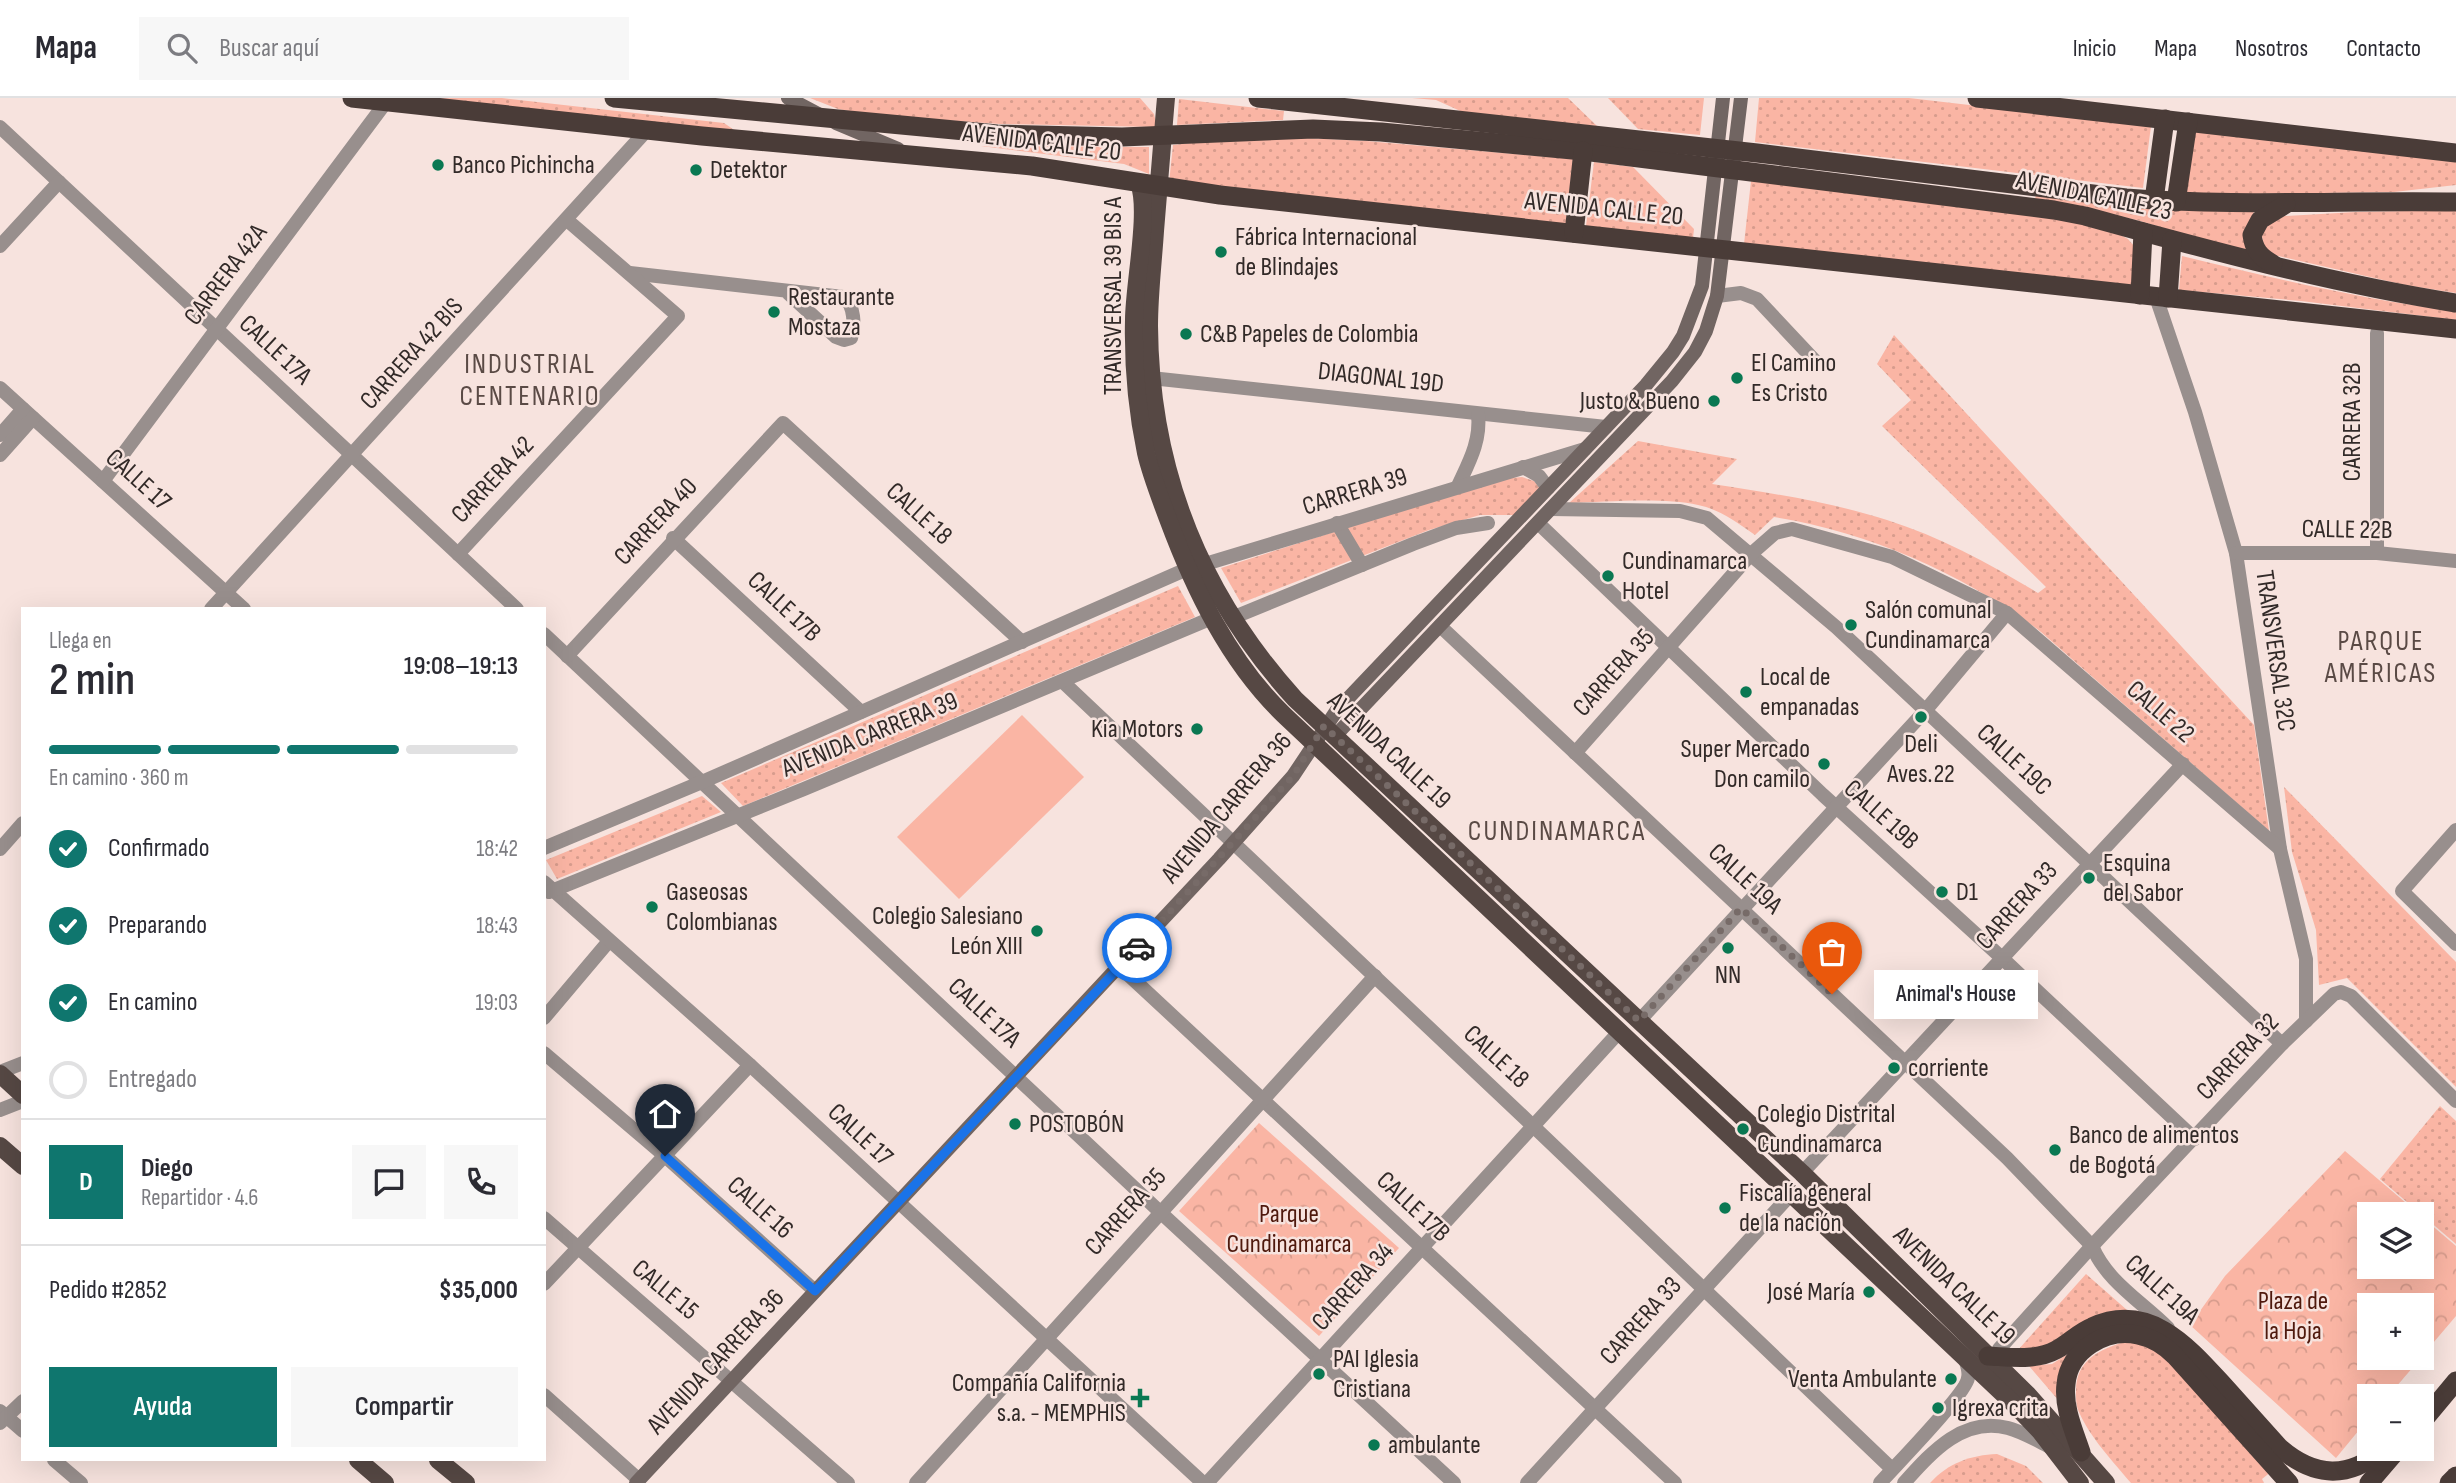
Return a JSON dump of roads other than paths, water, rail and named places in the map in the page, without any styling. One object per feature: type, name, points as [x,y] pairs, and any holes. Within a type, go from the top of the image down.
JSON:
[{"type":"highway","name":"AVENIDA CALLE 20","points":[[352,98],[753,141],[1032,166],[1234,196],[1715,248]]},
{"type":"highway","name":"AVENIDA CALLE 20","points":[[614,98],[997,134],[1077,137],[1313,128],[1583,151],[1725,159]]},
{"type":"highway","points":[[1258,98],[1350,103],[1725,159]]},
{"type":"highway","points":[[1977,98],[2456,153]]},
{"type":"highway","points":[[733,109],[753,141]]},
{"type":"highway","points":[[2154,200],[2165,119]]},
{"type":"highway","points":[[2176,202],[2188,122]]},
{"type":"highway","points":[[912,155],[997,134]]},
{"type":"highway","points":[[1574,233],[1583,151]]},
{"type":"highway","name":"AVENIDA CALLE 23","points":[[1725,159],[2176,202],[2456,202]]},
{"type":"highway","name":"AVENIDA CALLE 23","points":[[1725,159],[2085,216],[2282,269],[2377,290],[2456,303]]},
{"type":"highway","points":[[2411,201],[2456,192]]},
{"type":"highway","points":[[2282,269],[2260,256],[2252,235],[2260,220],[2287,204]]},
{"type":"highway","points":[[2143,232],[2155,296]]},
{"type":"highway","points":[[2155,296],[2172,240]]},
{"type":"highway","points":[[1715,248],[2456,329]]},
{"type":"highway","points":[[1994,1353],[2016,1358],[2044,1355],[2104,1322],[2120,1320],[2154,1325],[2190,1348],[2280,1448],[2304,1465],[2340,1472],[2366,1461]]},
{"type":"highway","points":[[2081,1452],[2065,1396],[2066,1381],[2072,1366],[2083,1350],[2094,1342],[2109,1336],[2137,1334],[2153,1340],[2175,1356],[2289,1483]]},
{"type":"highway","points":[[2434,1407],[2456,1381]]},
{"type":"highway","points":[[2369,1483],[2388,1461]]},
{"type":"highway","points":[[2449,1483],[2456,1476]]},
{"type":"main road","points":[[788,98],[825,118],[912,155]]},
{"type":"main road","name":"TRANSVERSAL 39 BIS A","points":[[1166,98],[1149,324],[1151,378],[1157,430],[1164,461],[1185,525],[1195,567]]},
{"type":"main road","name":"AVENIDA CARRERA 36","points":[[1723,98],[1725,159]]},
{"type":"main road","name":"AVENIDA CARRERA 36","points":[[638,1482],[1119,967],[1293,776],[1314,743],[1440,626],[1686,365],[1706,331],[1717,296],[1715,248],[1725,159],[1741,98]]},
{"type":"main road","name":"TRANSVERSAL 39 BIS A","points":[[1139,183],[1143,204],[1133,321],[1141,423],[1157,488],[1195,567]]},
{"type":"main road","name":"AVENIDA CARRERA 36","points":[[1330,731],[1341,705],[1646,386],[1683,336],[1715,248]]},
{"type":"main road","points":[[1544,493],[1551,509]]},
{"type":"main road","name":"AVENIDA CALLE 19","points":[[1195,567],[1284,687],[1994,1353],[2106,1483]]},
{"type":"main road","name":"AVENIDA CALLE 19","points":[[1195,567],[1212,618],[1264,694],[1964,1356],[2029,1419],[2080,1483]]},
{"type":"main road","points":[[0,1073],[21,1093]]},
{"type":"main road","points":[[0,1146],[21,1164]]},
{"type":"main road","points":[[359,1461],[374,1479]]},
{"type":"main road","points":[[440,1461],[466,1483]]},
{"type":"street","name":"CARRERA 42A","points":[[103,481],[388,100]]},
{"type":"street","name":"CALLE 17A","points":[[0,127],[515,607]]},
{"type":"street","name":"CARRERA 42 BIS","points":[[213,607],[647,130]]},
{"type":"street","points":[[0,246],[59,182]]},
{"type":"street","points":[[567,220],[630,274],[843,297],[849,300],[853,334],[851,338],[844,340],[836,337],[786,291]]},
{"type":"street","name":"CARRERA 42","points":[[458,554],[678,316],[630,274]]},
{"type":"street","points":[[1717,296],[1741,293],[1758,299],[1818,363]]},
{"type":"street","name":"TRANSVERSAL 32C","points":[[2155,296],[2195,412],[2236,552],[2280,849],[2306,959],[2306,1021]]},
{"type":"street","name":"CARRERA 32B","points":[[2376,334],[2376,553]]},
{"type":"street","name":"DIAGONAL 19D","points":[[1151,378],[1606,427]]},
{"type":"street","name":"CALLE 17","points":[[0,388],[242,607]]},
{"type":"street","points":[[0,435],[28,414]]},
{"type":"street","points":[[0,454],[28,414]]},
{"type":"street","points":[[1458,486],[1477,444],[1480,428],[1478,414]]},
{"type":"street","name":"CARRERA 40","points":[[567,656],[783,423]]},
{"type":"street","name":"CALLE 18","points":[[783,423],[1021,642]]},
{"type":"street","name":"CARRERA 39","points":[[1195,567],[1585,449]]},
{"type":"street","points":[[1523,467],[1539,476],[1544,493]]},
{"type":"street","name":"CALLE 19C","points":[[1551,509],[1680,511],[1707,518],[1836,627],[2282,1044]]},
{"type":"street","points":[[1337,523],[1362,565]]},
{"type":"street","points":[[1232,618],[1456,528],[1488,523]]},
{"type":"street","name":"CALLE 19B","points":[[1538,523],[1836,807],[2195,1139]]},
{"type":"street","name":"CALLE 22","points":[[1775,533],[1792,529],[1892,557],[2007,612],[2280,849]]},
{"type":"street","name":"CARRERA 35","points":[[1575,753],[1751,554],[1775,533]]},
{"type":"street","name":"CALLE 17B","points":[[674,538],[861,712]]},
{"type":"street","name":"CALLE 22B","points":[[2236,552],[2376,553],[2456,561]]},
{"type":"street","name":"AVENIDA CARRERA 39","points":[[546,847],[1195,567]]},
{"type":"street","points":[[1639,1021],[1925,711],[2007,612]]},
{"type":"street","name":"AVENIDA CARRERA 39","points":[[547,889],[739,816],[1212,618]]},
{"type":"street","name":"CALLE 19A","points":[[1440,626],[2007,1158],[2092,1246],[2100,1264],[2110,1276],[2190,1348]]},
{"type":"street","name":"CALLE 17A","points":[[546,637],[1159,1212],[1454,1483]]},
{"type":"street","name":"CALLE 18","points":[[1063,682],[1892,1469]]},
{"type":"street","name":"CARRERA 33","points":[[1802,1173],[2183,764]]},
{"type":"street","points":[[0,849],[21,825]]},
{"type":"street","points":[[2456,830],[2402,891],[2456,944]]},
{"type":"street","name":"CALLE 17","points":[[547,889],[750,1065],[1045,1339],[1205,1483]]},
{"type":"street","points":[[546,1016],[609,941]]},
{"type":"street","name":"CALLE 17B","points":[[1119,967],[1675,1483]]},
{"type":"street","name":"CARRERA 35","points":[[916,1483],[1374,976]]},
{"type":"street","name":"CARRERA 32","points":[[1994,1353],[2282,1044],[2334,994],[2346,992],[2355,999],[2456,1101]]},
{"type":"street","name":"CARRERA 34","points":[[1205,1483],[1620,1031]]},
{"type":"street","name":"CALLE 16","points":[[546,1055],[665,1156],[815,1291]]},
{"type":"street","points":[[0,1073],[21,1064]]},
{"type":"street","points":[[546,1282],[750,1065]]},
{"type":"street","points":[[0,1110],[21,1102]]},
{"type":"street","name":"CARRERA 33","points":[[1527,1483],[1792,1193]]},
{"type":"street","name":"CALLE 15","points":[[546,1220],[848,1483]]},
{"type":"street","points":[[1880,1483],[1951,1405],[1966,1384],[1968,1369],[1964,1356]]},
{"type":"street","points":[[546,1397],[638,1482]]},
{"type":"street","points":[[21,1403],[2,1417],[21,1430]]},
{"type":"street","points":[[1904,1483],[1937,1448],[1969,1429],[1982,1426],[2009,1428],[2053,1448]]},
{"type":"street","points":[[55,1461],[81,1483]]},
{"type":"place","name":"Banco Pichincha","points":[[438,165]]},
{"type":"place","name":"Detektor","points":[[696,170]]},
{"type":"place","name":"Fábrica Internacional de Blindajes","points":[[1221,252]]},
{"type":"place","name":"Restaurante Mostaza","points":[[774,312]]},
{"type":"place","name":"C&B Papeles de Colombia","points":[[1186,334]]},
{"type":"place","name":"El Camino Es Cristo","points":[[1737,378]]},
{"type":"place","name":"Justo & Bueno","points":[[1714,401]]},
{"type":"place","name":"Cundinamarca Hotel","points":[[1608,576]]},
{"type":"place","name":"Salón comunal Cundinamarca","points":[[1851,625]]},
{"type":"place","name":"Local de empanadas","points":[[1746,692]]},
{"type":"place","name":"Deli Aves.22","points":[[1921,717]]},
{"type":"place","name":"Kia Motors","points":[[1197,729]]},
{"type":"place","name":"Super Mercado Don camilo","points":[[1824,764]]},
{"type":"place","name":"Esquina del Sabor","points":[[2089,878]]},
{"type":"place","name":"D1","points":[[1942,892]]},
{"type":"place","name":"Gaseosas Colombianas","points":[[652,907]]},
{"type":"place","name":"Colegio Salesiano León XIII","points":[[1037,931]]},
{"type":"place","name":"NN","points":[[1728,948]]},
{"type":"place","name":"Animal's House","points":[[1832,994]]},
{"type":"place","name":"corriente","points":[[1894,1068]]},
{"type":"place","name":"POSTOBÓN","points":[[1015,1124]]},
{"type":"place","name":"Colegio Distrital Cundinamarca","points":[[1743,1129]]},
{"type":"place","name":"Banco de alimentos de Bogotá","points":[[2055,1150]]},
{"type":"place","name":"Fiscalía general de la nación","points":[[1725,1208]]},
{"type":"place","name":"José María","points":[[1869,1292]]},
{"type":"place","name":"PAI Iglesia Cristiana","points":[[1319,1374]]},
{"type":"place","name":"Venta Ambulante","points":[[1951,1379]]},
{"type":"place","name":"Compañía California s.a. - MEMPHIS","points":[[1140,1398]]},
{"type":"place","name":"Igrexa crita","points":[[1938,1408]]},
{"type":"place","name":"ambulante","points":[[1374,1445]]},
{"type":"district","name":"INDUSTRIAL CENTENARIO","points":[[530,380]]},
{"type":"district","name":"PARQUE AMÉRICAS","points":[[2381,657]]},
{"type":"district","name":"CUNDINAMARCA","points":[[1557,831]]},
{"type":"park label","name":"Parque Cundinamarca","points":[[1289,1229]]},
{"type":"park label","name":"Plaza de la Hoja","points":[[2293,1316]]}]
